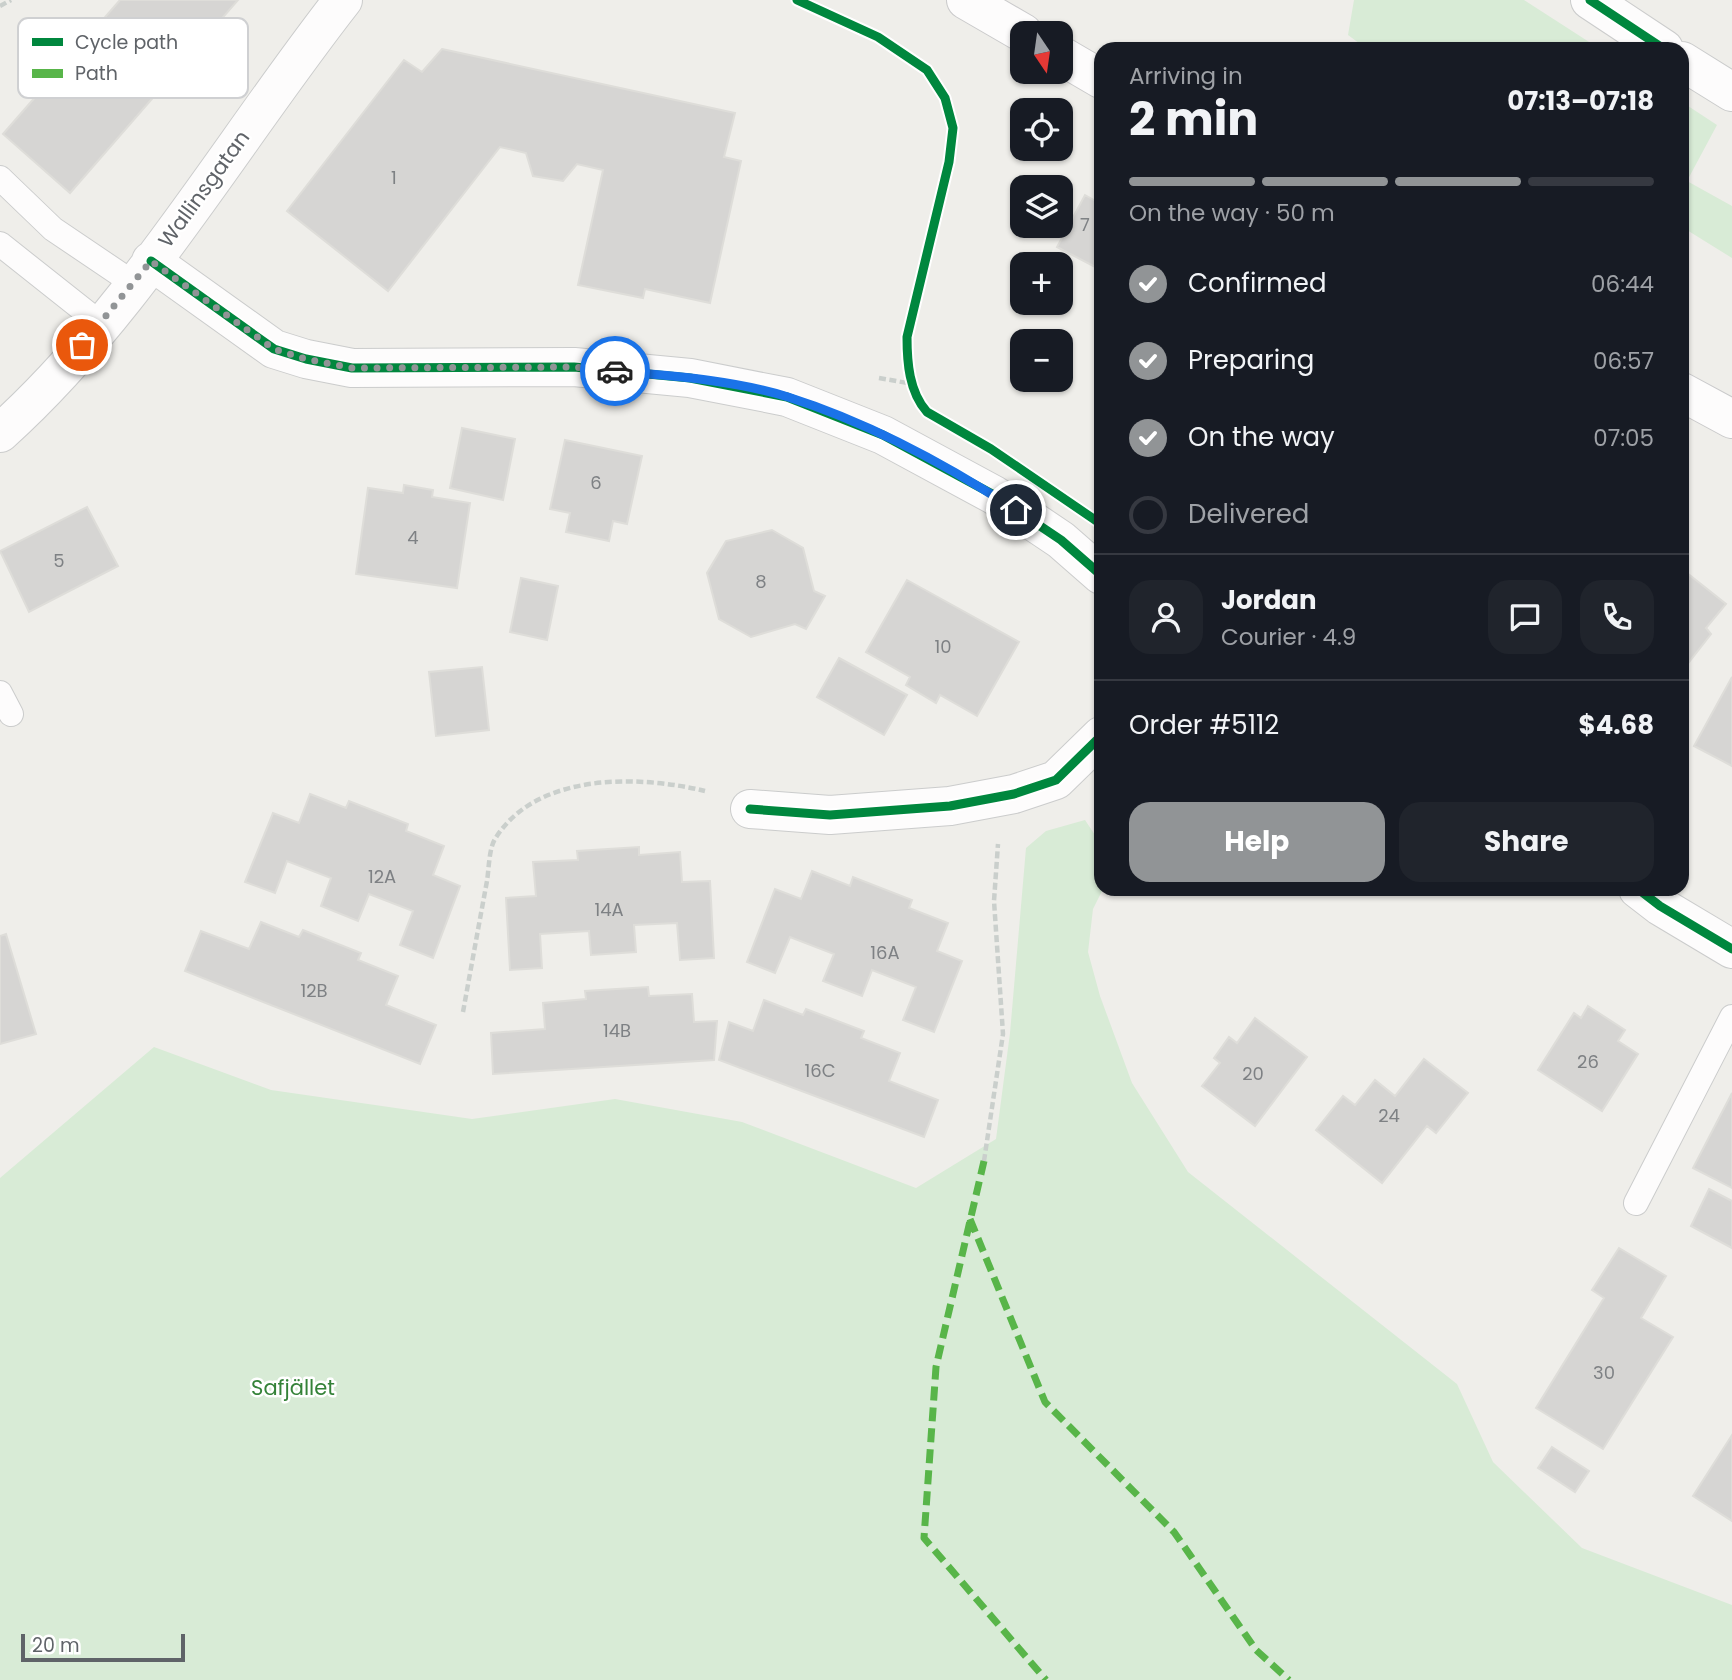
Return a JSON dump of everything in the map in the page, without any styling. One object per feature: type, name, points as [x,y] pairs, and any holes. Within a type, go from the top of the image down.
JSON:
[{"type":"street","name":"Wallinsgatan","points":[[0,433],[28,408],[101,324],[343,0]]},
{"type":"street","points":[[966,0],[1010,25]]},
{"type":"street","points":[[1590,0],[1653,42]]},
{"type":"street","points":[[1073,63],[1094,75]]},
{"type":"street","points":[[1689,65],[1732,92]]},
{"type":"street","points":[[142,272],[274,349],[306,359],[352,368],[574,367],[690,378],[787,397],[883,435],[994,495],[1061,540],[1094,569]]},
{"type":"street","points":[[1689,396],[1732,419]]},
{"type":"street","points":[[750,809],[830,815],[950,807],[1014,793],[1056,780],[1094,743]]},
{"type":"street","points":[[1647,896],[1732,949]]},
{"type":"lane","points":[[0,178],[53,229],[142,272]]},
{"type":"lane","points":[[0,244],[101,324]]},
{"type":"lane","points":[[1636,1203],[1732,1017]]},
{"type":"path","points":[[0,6],[11,0]]},
{"type":"path","points":[[873,377],[913,384]]},
{"type":"path","points":[[463,1012],[494,840],[521,811],[559,792],[615,780],[668,782],[708,791],[750,809]]},
{"type":"path","points":[[984,1161],[1003,1034],[994,901]]},
{"type":"green space","points":[[1354,0],[1524,0],[1589,42],[1358,42],[1348,35]]},
{"type":"green space","points":[[1689,107],[1717,125],[1689,177]]},
{"type":"green space","points":[[1689,182],[1732,206],[1732,258],[1689,231]]},
{"type":"green space","name":"Safjället","points":[[1085,820],[1094,834],[1094,896],[1100,896],[1093,909],[1088,952],[1100,996],[1132,1083],[1188,1172],[1457,1384],[1493,1462],[1582,1548],[1732,1605],[1732,1680],[0,1680],[0,1178],[154,1047],[271,1090],[472,1119],[615,1099],[742,1122],[916,1188],[996,1139],[1010,1033],[1026,848],[1046,831]]},
{"type":"building","points":[[120,0],[238,0],[222,18],[104,18]]},
{"type":"building","points":[[442,49],[735,113],[724,157],[741,161],[710,303],[645,289],[643,298],[578,285],[603,170],[577,164],[563,181],[533,176],[526,153],[500,147],[388,291],[287,211],[404,60],[422,72]]},
{"type":"building","points":[[34,98],[153,98],[70,193],[3,134]]},
{"type":"building","points":[[1085,195],[1094,200],[1094,266],[1073,255],[1073,252],[1057,247],[1062,238],[1073,238],[1073,217]]},
{"type":"building","points":[[462,428],[515,439],[503,500],[450,488]]},
{"type":"building","points":[[565,440],[642,456],[627,524],[613,521],[609,541],[566,532],[570,513],[550,509]]},
{"type":"building","points":[[404,485],[433,490],[432,497],[470,503],[457,588],[356,574],[368,488],[403,493]]},
{"type":"building","points":[[87,507],[118,566],[29,612],[0,551]]},
{"type":"building","points":[[772,530],[803,548],[814,591],[825,596],[806,629],[795,624],[751,637],[719,619],[707,573],[726,541]]},
{"type":"building","points":[[1689,575],[1726,604],[1706,628],[1711,634],[1689,662]]},
{"type":"building","points":[[521,578],[558,586],[547,640],[510,632]]},
{"type":"building","points":[[907,580],[1019,642],[977,716],[940,695],[936,703],[906,685],[910,677],[866,652]]},
{"type":"building","points":[[839,658],[907,695],[884,735],[817,697]]},
{"type":"building","points":[[482,667],[489,730],[436,736],[429,672]]},
{"type":"building","points":[[1732,677],[1732,766],[1694,746]]},
{"type":"building","points":[[310,794],[346,808],[349,801],[408,824],[406,831],[444,846],[433,875],[460,886],[433,958],[400,945],[413,911],[369,894],[358,921],[321,906],[331,878],[287,861],[275,893],[245,882],[273,813],[299,823]]},
{"type":"building","points":[[639,847],[639,855],[680,852],[682,882],[710,881],[714,958],[680,960],[677,923],[634,925],[636,952],[591,955],[589,931],[540,934],[542,968],[510,970],[506,898],[536,896],[533,862],[578,860],[577,851]]},
{"type":"building","points":[[812,871],[850,886],[853,877],[912,900],[909,908],[948,923],[937,951],[962,961],[934,1032],[903,1020],[916,987],[872,970],[862,996],[823,981],[834,954],[790,937],[775,973],[747,962],[775,889],[801,899]]},
{"type":"building","points":[[261,922],[299,937],[303,930],[361,953],[358,960],[398,976],[386,1005],[436,1025],[420,1064],[185,971],[201,931],[249,949]]},
{"type":"building","points":[[6,934],[36,1034],[0,1044],[0,936]]},
{"type":"building","points":[[648,987],[649,996],[692,994],[694,1022],[717,1021],[714,1060],[493,1074],[491,1033],[545,1029],[543,1003],[586,999],[585,991]]},
{"type":"building","points":[[764,1000],[803,1015],[806,1009],[864,1031],[861,1038],[900,1053],[889,1081],[938,1100],[924,1137],[719,1060],[729,1022],[753,1031]]},
{"type":"building","points":[[1588,1006],[1625,1030],[1618,1041],[1638,1054],[1602,1111],[1538,1070],[1574,1013],[1581,1018]]},
{"type":"building","points":[[1255,1018],[1307,1057],[1255,1126],[1202,1086],[1220,1063],[1214,1058],[1229,1037],[1237,1043]]},
{"type":"building","points":[[1424,1059],[1468,1093],[1436,1133],[1427,1126],[1382,1183],[1316,1130],[1343,1096],[1355,1105],[1375,1080],[1395,1096]]},
{"type":"building","points":[[1732,1093],[1732,1188],[1693,1168]]},
{"type":"building","points":[[1709,1189],[1732,1201],[1732,1248],[1691,1226]]},
{"type":"building","points":[[1619,1248],[1666,1276],[1641,1318],[1673,1337],[1603,1449],[1536,1408],[1604,1298],[1592,1290]]},
{"type":"building","points":[[1732,1435],[1732,1521],[1693,1496]]},
{"type":"building","points":[[1552,1447],[1589,1471],[1575,1492],[1538,1468]]},
{"type":"marked path","points":[[984,1161],[936,1367],[924,1538],[1046,1680]]},
{"type":"marked path","points":[[970,1219],[1045,1402],[1174,1532],[1256,1650],[1289,1680]]},
{"type":"cycle path","points":[[797,0],[878,37],[927,70],[945,98],[953,128],[949,162],[907,337],[910,376],[921,404],[927,412],[991,449],[1094,519]]},
{"type":"cycle path","points":[[1590,0],[1653,42]]},
{"type":"cycle path","points":[[151,261],[274,349],[306,359],[352,368],[574,367],[690,378],[787,397],[883,435],[994,495],[1061,540],[1094,569]]},
{"type":"cycle path","points":[[750,809],[830,815],[950,806],[1014,794],[1056,780],[1094,743]]},
{"type":"cycle path","points":[[1647,896],[1732,949]]},
{"type":"way so far","points":[[82,345],[151,261],[274,349],[306,359],[352,368],[574,367],[615,371]]},
{"type":"route","points":[[615,371],[690,378],[787,397],[883,435],[994,495],[1016,510]]}]
